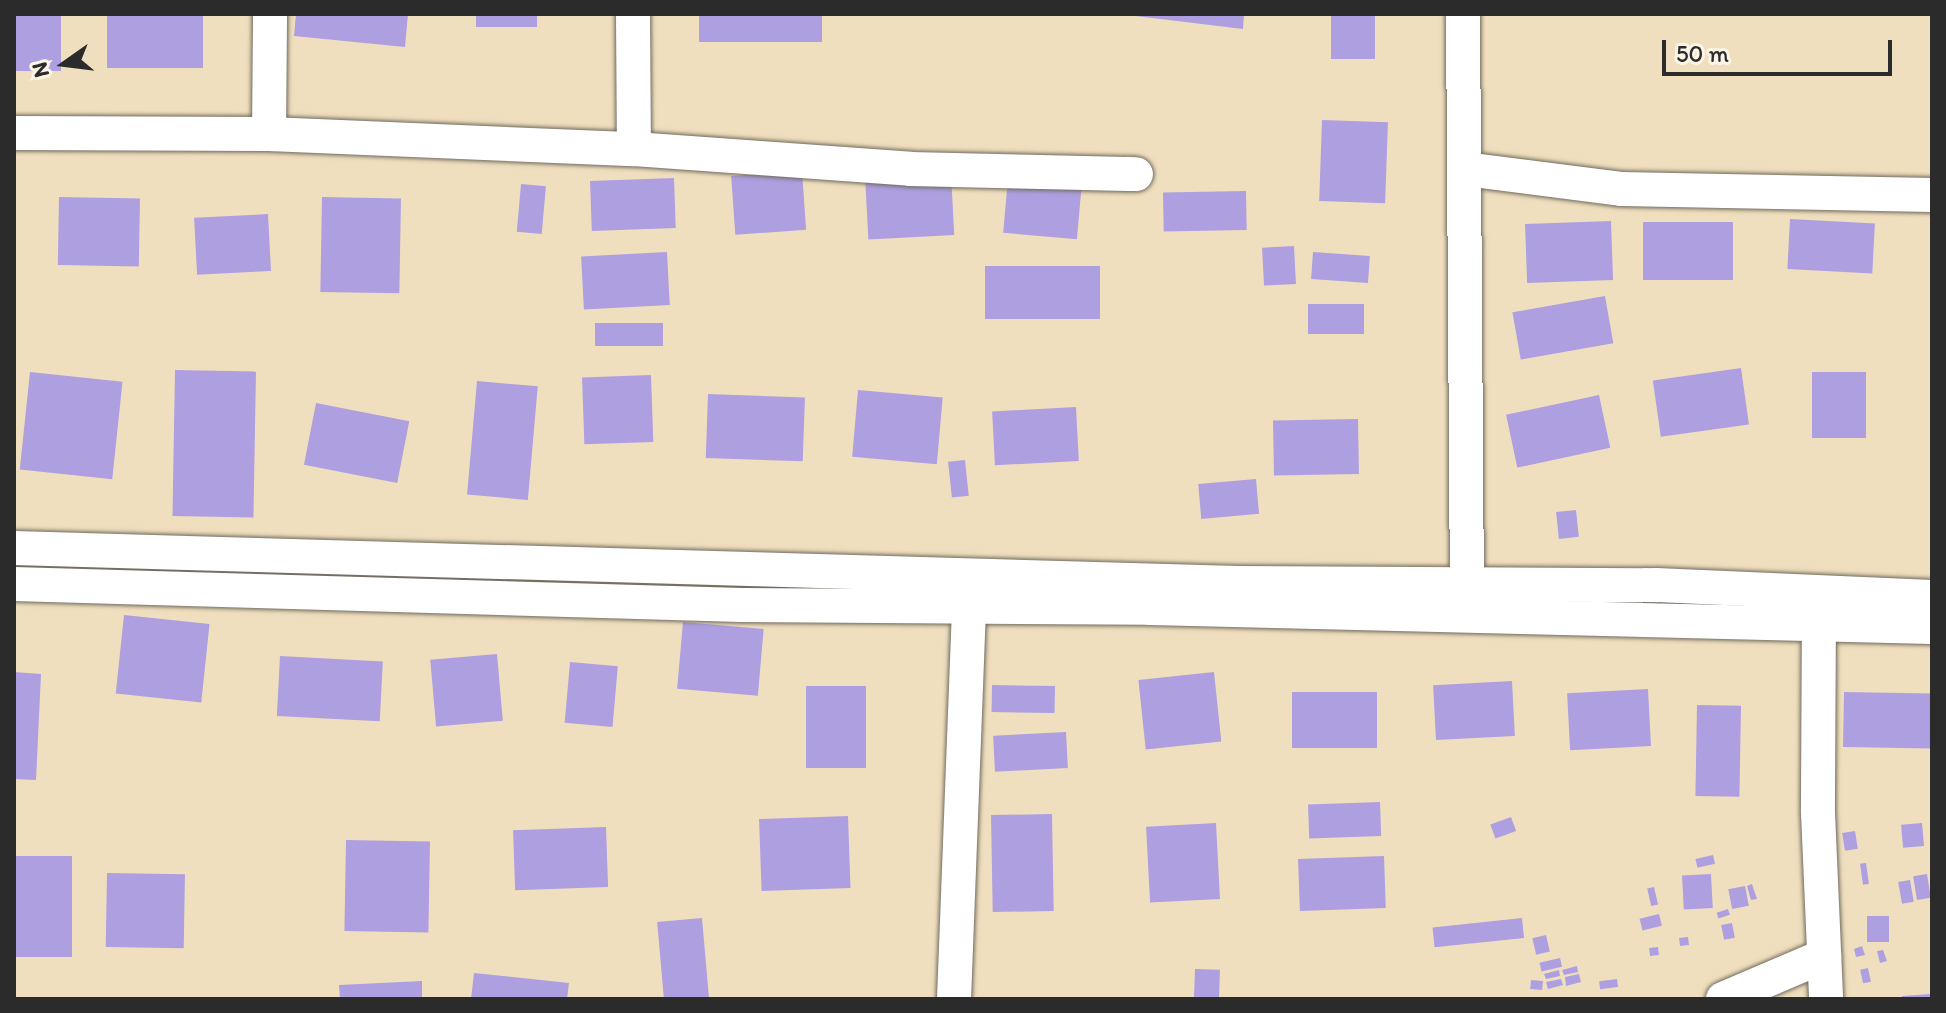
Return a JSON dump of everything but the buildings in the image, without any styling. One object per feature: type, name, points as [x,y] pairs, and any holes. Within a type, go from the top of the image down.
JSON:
[{"type":"street","points":[[269,134],[270,14]]},
{"type":"street","points":[[633,14],[634,149]]},
{"type":"street","points":[[1463,14],[1468,598]]},
{"type":"street","points":[[14,133],[269,134],[634,149],[910,169],[1136,174]]},
{"type":"street","points":[[1465,169],[1621,189],[1932,195]]},
{"type":"street","points":[[14,548],[1003,577],[1468,598],[1818,627],[1932,627]]},
{"type":"street","points":[[14,584],[742,605],[969,606],[1819,594],[1932,597]]},
{"type":"street","points":[[1819,594],[1826,999]]},
{"type":"street","points":[[954,999],[969,606]]},
{"type":"street","points":[[1723,999],[1824,956]]}]
